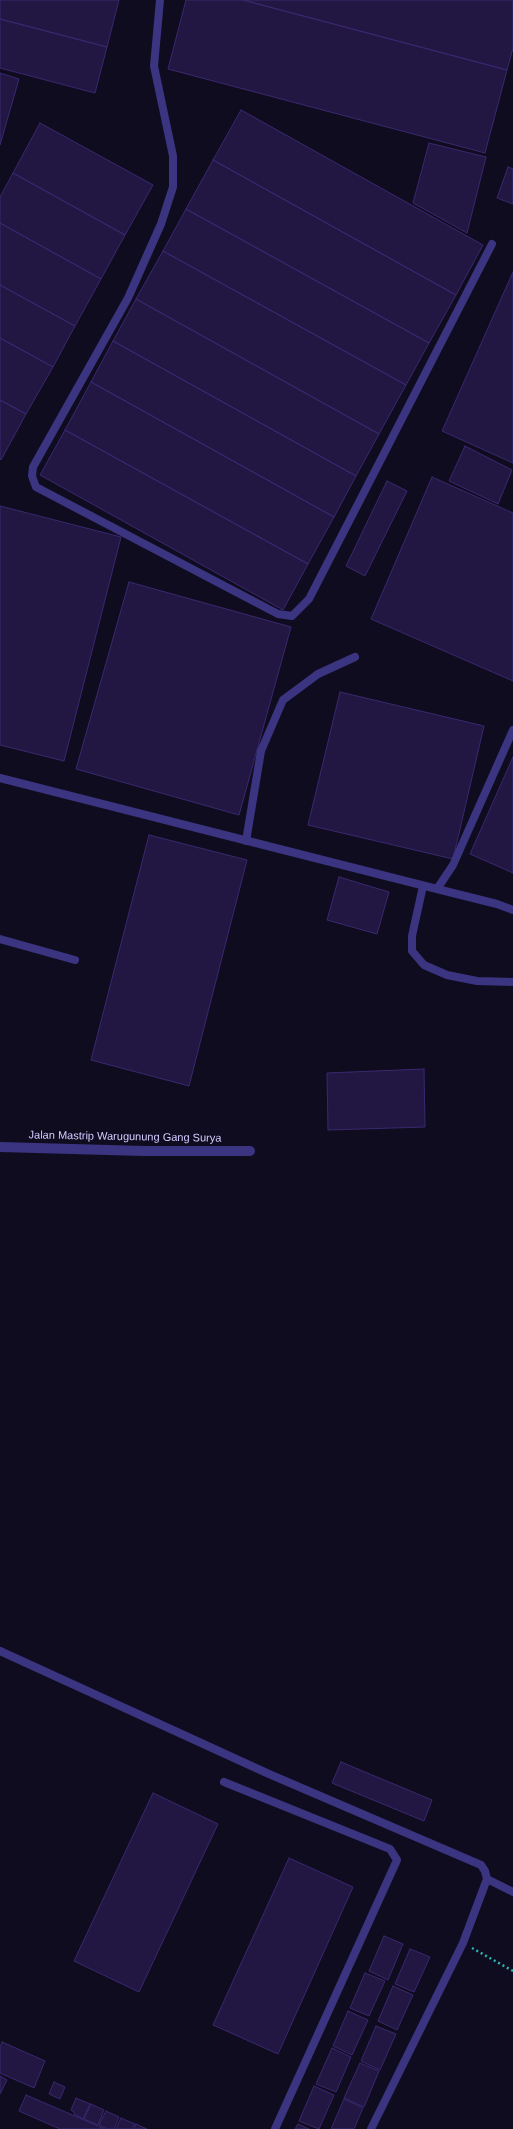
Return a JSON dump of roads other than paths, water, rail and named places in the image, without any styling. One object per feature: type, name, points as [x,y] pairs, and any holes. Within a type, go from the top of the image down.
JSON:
[{"type":"street","name":"Jalan Mastrip Warugunung Gang Surya","points":[[0,1146],[144,1151],[250,1151]]},
{"type":"lane","points":[[160,0],[154,66],[173,156],[173,187],[161,224],[128,298],[33,467],[32,476],[36,487],[278,614],[292,616],[309,599],[492,244]]},
{"type":"lane","points":[[246,841],[261,751],[283,700],[318,674],[354,657]]},
{"type":"lane","points":[[437,889],[453,865],[513,730]]},
{"type":"lane","points":[[0,778],[497,904],[513,910]]},
{"type":"lane","points":[[424,886],[412,936],[412,951],[424,965],[447,975],[477,982],[513,982]]},
{"type":"lane","points":[[0,939],[75,960]]},
{"type":"lane","points":[[0,1651],[269,1774],[480,1865],[485,1871],[487,1879],[463,1943],[371,2129]]},
{"type":"lane","points":[[224,1782],[390,1849],[397,1860],[275,2129]]},
{"type":"lane","points":[[487,1879],[513,1892]]}]
